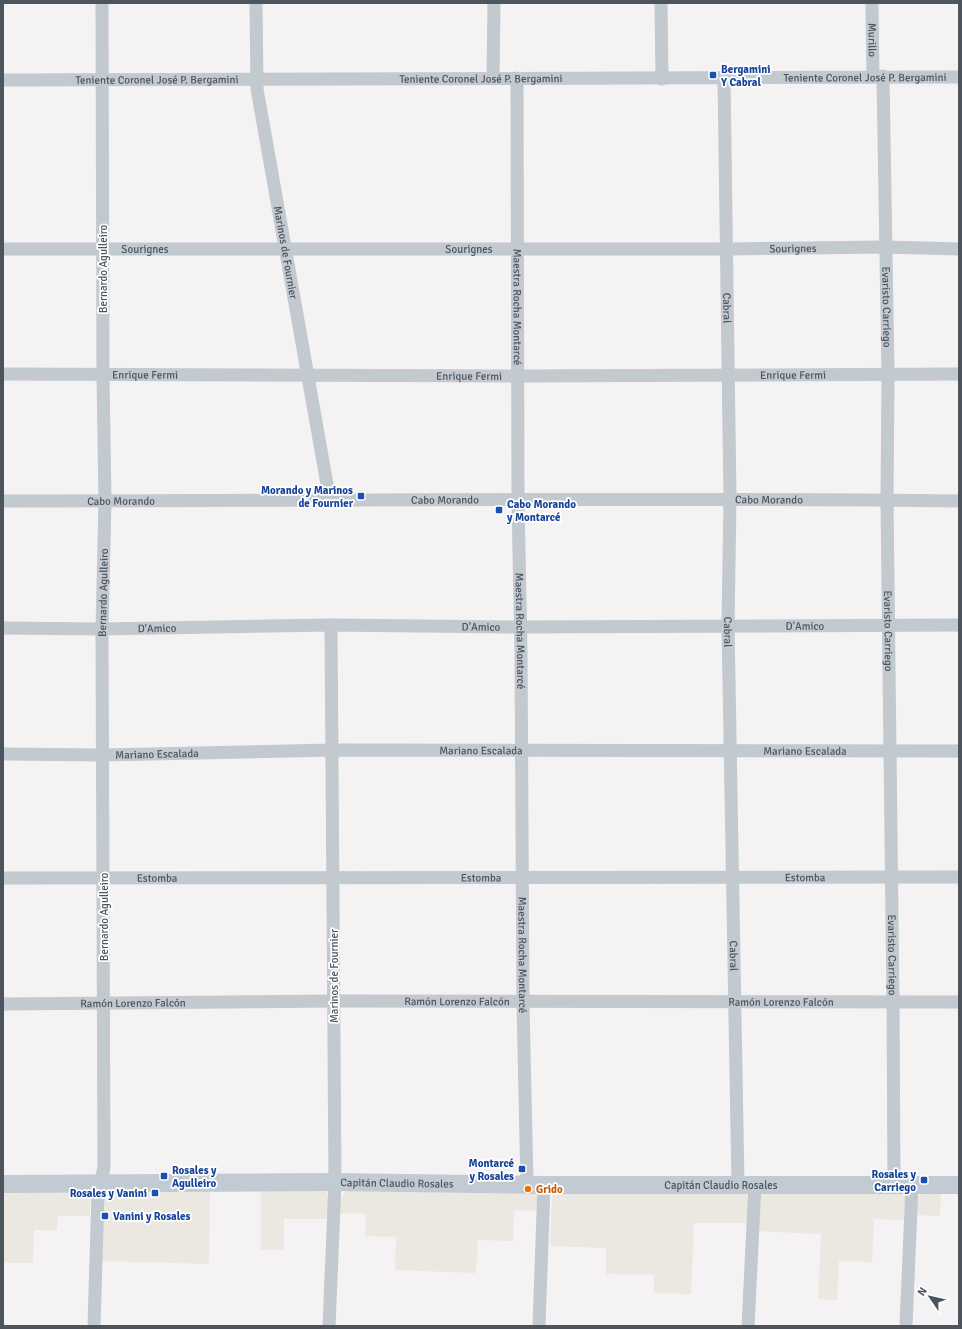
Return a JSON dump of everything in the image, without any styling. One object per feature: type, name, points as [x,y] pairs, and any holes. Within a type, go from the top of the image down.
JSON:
[{"type":"street","name":"Bernardo Agulleiro","points":[[94,1326],[98,1194],[104,1167],[104,755],[102,628],[105,501],[103,375],[104,250],[102,3]]},
{"type":"street","name":"Marinos de Fournier","points":[[256,3],[256,79],[309,374],[330,501]]},
{"type":"street","points":[[493,78],[494,3]]},
{"type":"street","points":[[661,3],[662,79]]},
{"type":"street","name":"Murillo","points":[[872,3],[878,76]]},
{"type":"street","name":"Teniente Coronel José P. Bergamini","points":[[3,80],[493,78],[662,79],[878,76],[959,77]]},
{"type":"street","name":"Evaristo Carriego","points":[[878,76],[888,374],[887,500],[891,878],[894,1002],[894,1185]]},
{"type":"street","name":"Maestra Rocha Montarcé","points":[[517,78],[516,248],[522,752],[523,1003],[535,1184],[539,1326]]},
{"type":"street","name":"Cabral","points":[[724,78],[730,498],[728,625],[734,1002],[746,1185],[748,1326]]},
{"type":"street","name":"Sourignes","points":[[3,249],[727,249],[884,247],[959,249]]},
{"type":"street","name":"Enrique Fermi","points":[[3,374],[728,376],[959,374]]},
{"type":"street","name":"Cabo Morando","points":[[3,501],[518,501],[730,498],[959,501]]},
{"type":"street","name":"Marinos de Fournier","points":[[329,1326],[335,1182],[331,625]]},
{"type":"street","name":"D'Amico","points":[[3,628],[331,625],[520,627],[959,625]]},
{"type":"street","name":"Mariano Escalada","points":[[3,754],[104,755],[332,750],[522,752],[730,750],[890,752],[959,751]]},
{"type":"street","name":"Estomba","points":[[3,878],[523,876],[959,877]]},
{"type":"street","name":"Ramón Lorenzo Falcón","points":[[3,1004],[334,1001],[523,1003],[959,1002]]},
{"type":"street","name":"Capitán Claudio Rosales","points":[[3,1184],[100,1182],[335,1182],[959,1185]]},
{"type":"street","points":[[906,1326],[912,1185]]},
{"type":"shaded area","points":[[261,1190],[325,1190],[330,1197],[330,1219],[284,1219],[284,1250],[261,1250]]},
{"type":"shaded area","points":[[3,1191],[85,1192],[90,1200],[90,1216],[58,1216],[57,1230],[34,1230],[33,1263],[3,1263]]},
{"type":"shaded area","points":[[107,1191],[210,1191],[209,1264],[102,1261],[103,1194]]},
{"type":"shaded area","points":[[346,1191],[536,1194],[538,1197],[538,1211],[514,1210],[513,1241],[478,1240],[476,1273],[395,1270],[396,1237],[365,1236],[366,1214],[339,1213],[340,1201]]},
{"type":"shaded area","points":[[556,1191],[745,1193],[749,1198],[748,1223],[694,1223],[691,1294],[654,1293],[654,1275],[606,1274],[606,1248],[550,1246],[552,1196]]},
{"type":"shaded area","points":[[941,1191],[940,1216],[917,1215],[918,1199],[922,1193]]},
{"type":"shaded area","points":[[764,1192],[902,1193],[905,1196],[904,1220],[874,1219],[872,1262],[839,1261],[837,1300],[818,1299],[821,1234],[757,1231],[761,1195]]},
{"type":"place","name":"Bergamini Y Cabral","points":[[713,75]]},
{"type":"place","name":"Morando y Marinos de Fournier","points":[[361,496]]},
{"type":"place","name":"Cabo Morando y Montarcé","points":[[499,510]]},
{"type":"place","name":"Montarcé y Rosales","points":[[522,1169]]},
{"type":"place","name":"Rosales y Agulleiro","points":[[164,1176]]},
{"type":"place","name":"Rosales y Carriego","points":[[924,1180]]},
{"type":"place","name":"Grido","points":[[528,1189]]},
{"type":"place","name":"Rosales y Vanini","points":[[155,1193]]},
{"type":"place","name":"Vanini y Rosales","points":[[105,1216]]}]
